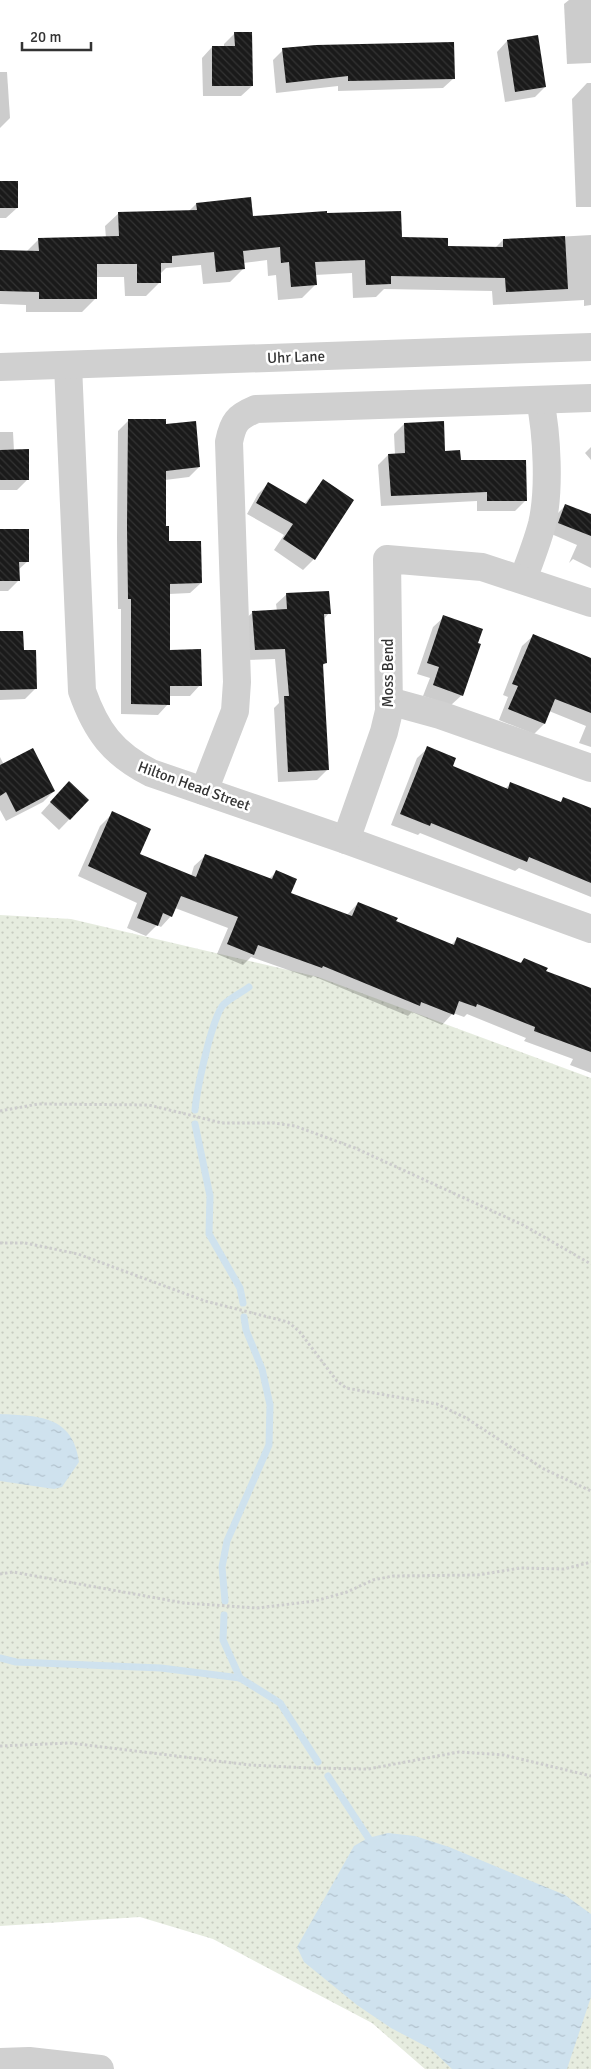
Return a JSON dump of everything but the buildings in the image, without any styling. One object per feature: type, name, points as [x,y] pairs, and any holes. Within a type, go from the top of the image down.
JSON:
[{"type":"street","name":"Uhr Lane","points":[[0,367],[591,347]]},
{"type":"street","name":"Hilton Head Street","points":[[68,365],[82,691],[92,719],[110,745],[134,765],[151,773],[346,840],[591,929]]},
{"type":"street","points":[[204,791],[235,711],[237,682],[229,442],[233,425],[243,415],[256,409],[591,398]]},
{"type":"street","points":[[540,400],[546,428],[545,496],[542,522],[523,579],[591,603]]},
{"type":"street","name":"Moss Bend","points":[[346,840],[384,732],[389,701],[387,559],[482,567],[523,579]]},
{"type":"street","points":[[389,701],[440,715],[591,768]]},
{"type":"street","points":[[0,2062],[29,2062],[100,2069]]},
{"type":"path","points":[[0,1111],[38,1104],[139,1104],[222,1124],[274,1122],[295,1126],[354,1148],[488,1209],[591,1264]]},
{"type":"path","points":[[0,1243],[25,1244],[78,1254],[206,1301],[288,1322],[299,1331],[337,1381],[346,1388],[436,1404],[466,1418],[544,1469],[591,1491]]},
{"type":"path","points":[[0,1574],[14,1572],[184,1603],[256,1608],[315,1601],[347,1592],[373,1580],[393,1576],[478,1575],[520,1568],[564,1569],[591,1562]]},
{"type":"path","points":[[0,1746],[70,1742],[250,1765],[368,1769],[459,1752],[504,1756],[591,1776]]},
{"type":"shaded area","points":[[0,915],[71,919],[318,977],[591,1078],[591,2069],[425,2069],[372,2023],[213,1939],[140,1917],[0,1926]]},
{"type":"water","points":[[0,1414],[28,1416],[51,1421],[69,1435],[79,1462],[62,1487],[54,1489],[0,1481]]},
{"type":"water","points":[[388,1833],[415,1836],[449,1847],[565,1895],[591,1914],[591,1997],[567,2069],[452,2069],[431,2049],[391,2028],[357,2005],[304,1962],[297,1947],[354,1846],[368,1838]]},
{"type":"waterway","points":[[195,1110],[205,1056],[218,1013],[226,1002],[249,987]]},
{"type":"waterway","points":[[195,1124],[210,1196],[209,1234],[240,1288],[243,1303]]},
{"type":"waterway","points":[[225,1601],[222,1567],[227,1541],[269,1445],[270,1405],[262,1369],[246,1330],[244,1317]]},
{"type":"waterway","points":[[224,1615],[223,1640],[240,1678]]},
{"type":"waterway","points":[[0,1658],[16,1662],[161,1668],[240,1678],[280,1703],[318,1762]]},
{"type":"waterway","points":[[328,1776],[373,1845]]}]
